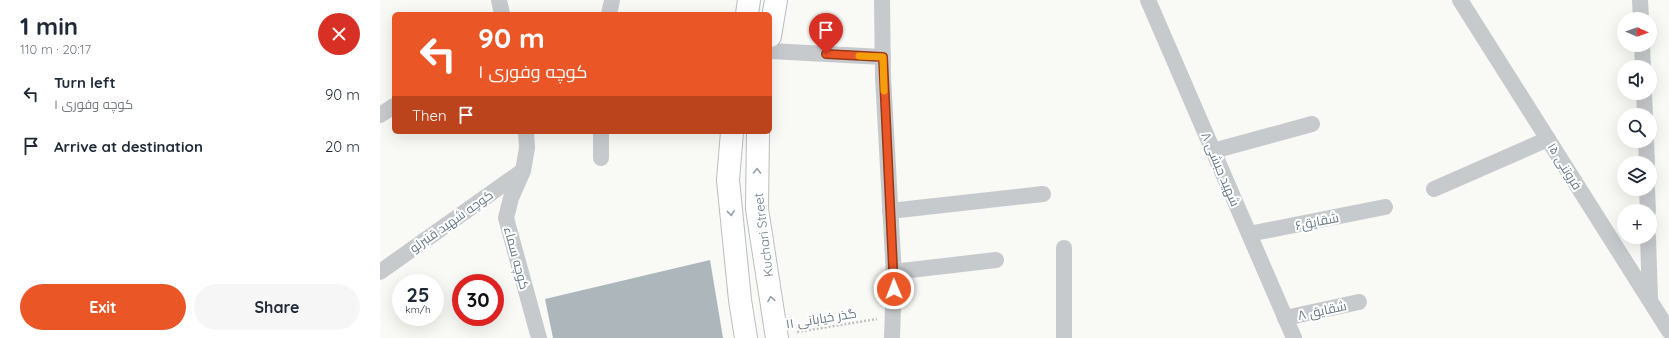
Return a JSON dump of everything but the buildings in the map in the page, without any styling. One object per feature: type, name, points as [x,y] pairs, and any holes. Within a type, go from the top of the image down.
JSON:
[{"type":"main road","points":[[746,12],[749,0]]},
{"type":"main road","points":[[772,24],[776,0]]},
{"type":"main road","points":[[732,134],[728,180],[740,300],[746,338]]},
{"type":"main road","name":"Kuchari Street","points":[[758,134],[757,209],[777,336]]},
{"type":"street","points":[[499,0],[502,12]]},
{"type":"street","points":[[609,12],[612,0]]},
{"type":"street","points":[[882,0],[883,57],[894,272],[892,338]]},
{"type":"street","name":"شهید حبشی ۸","points":[[1148,0],[1294,338]]},
{"type":"street","name":"فروتنی ۱۵","points":[[1460,0],[1669,331]]},
{"type":"street","points":[[1640,0],[1641,12]]},
{"type":"street","points":[[772,51],[883,57]]},
{"type":"street","points":[[380,115],[392,107]]},
{"type":"street","points":[[1213,151],[1312,124]]},
{"type":"street","name":"کوچه سماء","points":[[526,134],[527,148],[523,171],[511,198],[506,218],[539,338]]},
{"type":"street","points":[[601,134],[601,158]]},
{"type":"street","points":[[1434,189],[1548,139]]},
{"type":"street","name":"کوچه شهید قنبرلو","points":[[380,272],[523,171]]},
{"type":"street","points":[[890,211],[1043,194]]},
{"type":"street","name":"شقایق۶","points":[[1249,234],[1385,207]]},
{"type":"street","points":[[1648,244],[1650,300]]},
{"type":"street","points":[[1064,248],[1064,338]]},
{"type":"street","points":[[894,272],[996,260]]},
{"type":"street","name":"شقایق ۸","points":[[1285,318],[1359,302]]},
{"type":"path","name":"گذر خیابانی ۱۱","points":[[777,336],[893,316]]},
{"type":"slow traffic","points":[[859,56],[883,57],[884,91]]},
{"type":"route","points":[[826,54],[883,57],[894,289]]}]
